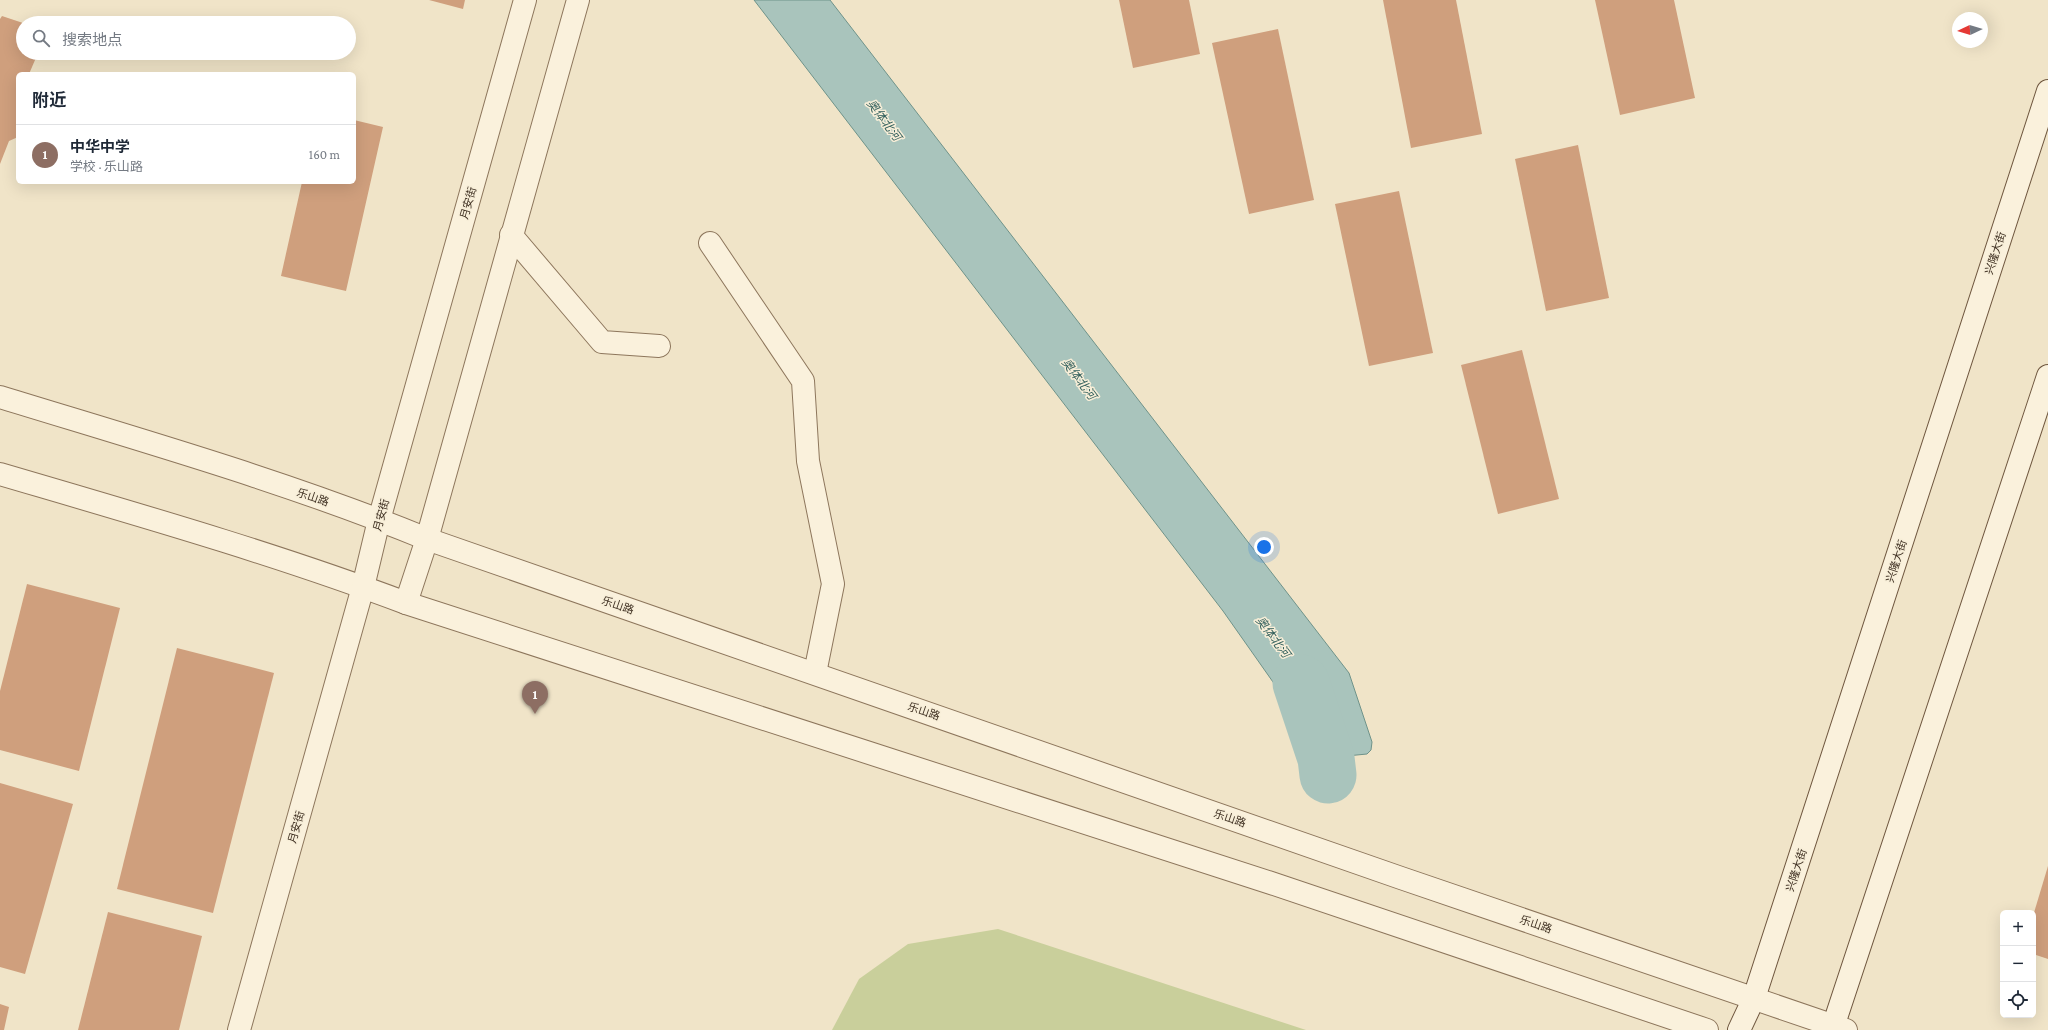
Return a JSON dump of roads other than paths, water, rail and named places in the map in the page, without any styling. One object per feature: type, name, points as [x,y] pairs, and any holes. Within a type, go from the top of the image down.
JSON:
[{"type":"street","name":"月安街","points":[[239,1030],[363,586],[379,520],[525,0]]},
{"type":"street","points":[[406,603],[427,540],[511,235],[578,0]]},
{"type":"street","name":"兴隆大街","points":[[1739,1030],[1754,998],[2048,91]]},
{"type":"street","points":[[511,235],[602,342],[659,346]]},
{"type":"street","points":[[710,243],[803,381],[808,461],[833,584],[815,673]]},
{"type":"street","points":[[1837,1029],[2048,376]]},
{"type":"street","name":"乐山路","points":[[0,397],[220,465],[379,520],[427,540],[815,673],[1416,883],[1754,998],[1837,1029]]},
{"type":"street","points":[[0,474],[141,515],[363,586],[406,603],[1264,880],[1707,1030]]},
{"type":"water","points":[[754,0],[830,0],[1349,673],[1372,742],[1371,750],[1367,754],[1326,758],[1296,733],[1280,692],[1223,611]]},
{"type":"waterway","name":"奥体北河","points":[[1301,683],[1326,758],[1328,775]]},
{"type":"place","name":"中华中学","points":[[535,714]]}]
